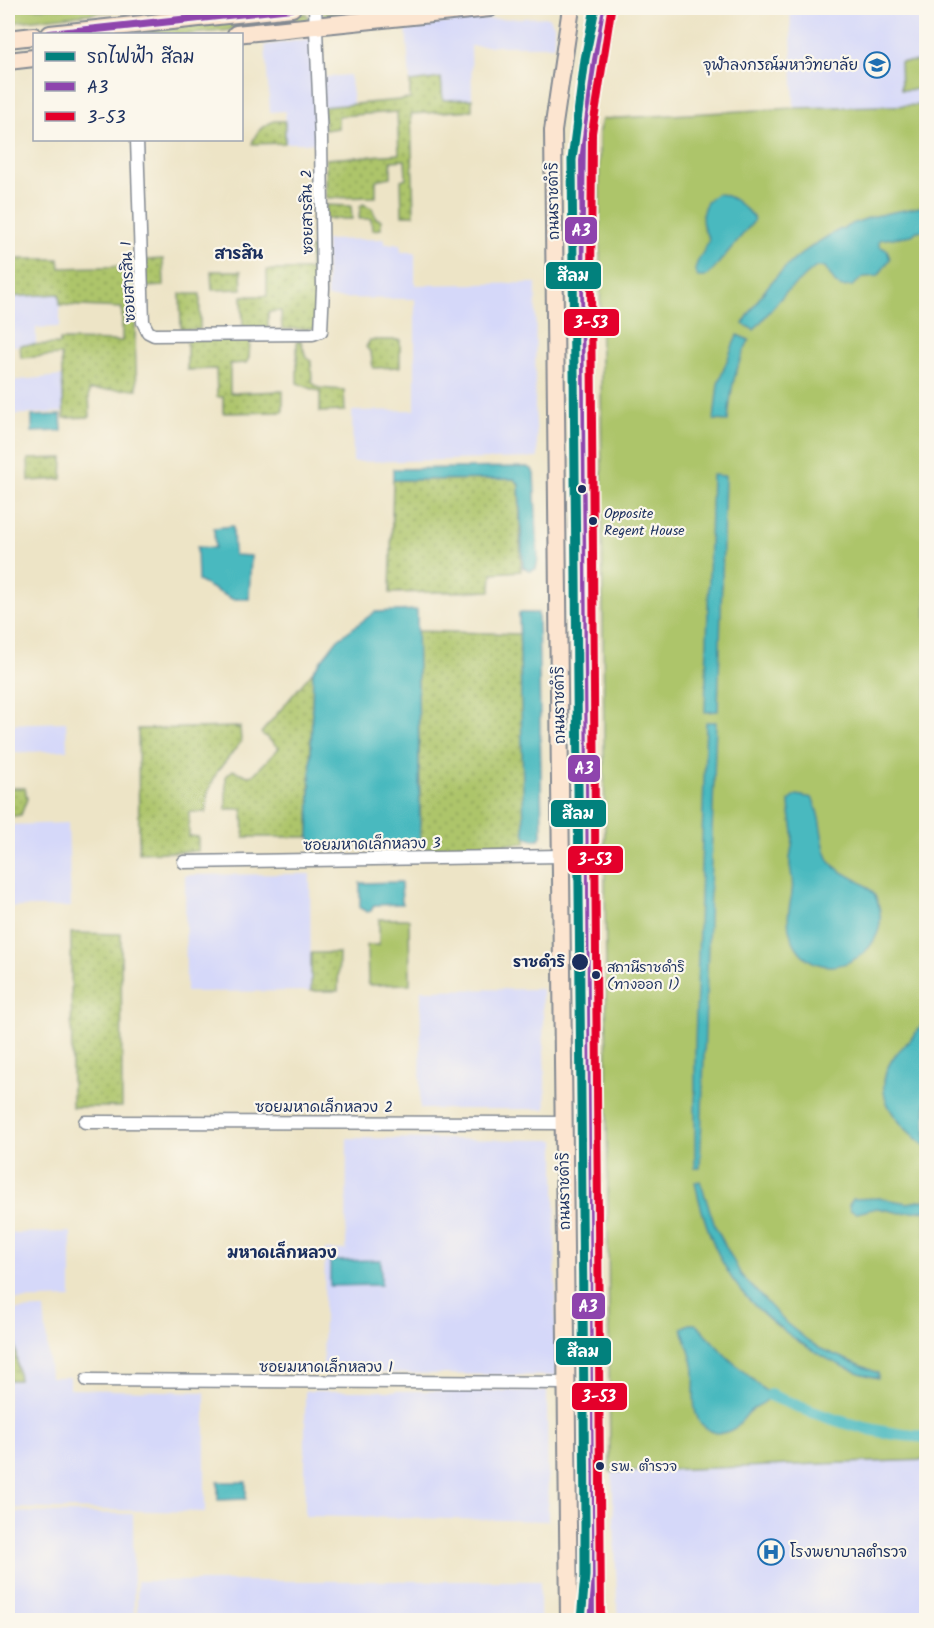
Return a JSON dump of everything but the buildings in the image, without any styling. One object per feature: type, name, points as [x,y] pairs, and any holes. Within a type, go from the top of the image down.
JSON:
[{"type":"main road","points":[[59,33],[292,8]]},
{"type":"main road","points":[[243,33],[413,11],[490,8]]},
{"type":"main road","name":"ถนนราชดำริ","points":[[569,1620],[553,131],[571,8]]},
{"type":"main road","name":"ถนนราชดำริ","points":[[591,1620],[580,366],[582,132],[601,8]]},
{"type":"main road","points":[[8,39],[33,36]]},
{"type":"main road","points":[[8,61],[33,58]]},
{"type":"main road","points":[[555,366],[580,366]]},
{"type":"main road","points":[[558,603],[582,603]]},
{"type":"main road","points":[[563,1123],[587,1123]]},
{"type":"main road","points":[[566,1383],[589,1382]]},
{"type":"street","name":"ซอยสารสิน 2","points":[[238,335],[317,334],[322,328],[321,139],[315,8]]},
{"type":"street","name":"ซอยสารสิน 1","points":[[137,141],[144,326],[154,335],[238,335]]},
{"type":"street","name":"ซอยมหาดเล็กหลวง 3","points":[[184,862],[560,856]]},
{"type":"street","name":"ซอยมหาดเล็กหลวง 2","points":[[85,1122],[563,1123]]},
{"type":"street","name":"ซอยมหาดเล็กหลวง 1","points":[[87,1380],[566,1383]]},
{"type":"shaded area","name":"จุฬาลงกรณ์มหาวิทยาลัย","points":[[790,8],[926,8],[926,105],[794,108]]},
{"type":"shaded area","points":[[548,17],[554,25],[554,46],[471,46],[472,99],[443,100],[441,78],[410,82],[406,28],[471,20]]},
{"type":"shaded area","points":[[312,40],[317,143],[285,143],[285,111],[270,112],[265,45]]},
{"type":"shaded area","points":[[350,75],[353,104],[323,107],[323,77]]},
{"type":"shaded area","points":[[384,239],[384,244],[400,244],[401,252],[415,252],[415,285],[536,283],[535,407],[538,458],[353,462],[352,411],[415,410],[415,299],[327,298],[326,240]]},
{"type":"shaded area","points":[[60,294],[60,327],[36,328],[36,345],[8,346],[8,297]]},
{"type":"shaded area","points":[[62,376],[64,412],[8,415],[8,381]]},
{"type":"shaded area","points":[[66,722],[67,750],[8,753],[8,724]]},
{"type":"shaded area","points":[[68,823],[71,907],[8,907],[8,825]]},
{"type":"shaded area","points":[[310,874],[311,991],[186,992],[185,875]]},
{"type":"shaded area","points":[[542,989],[546,1109],[420,1109],[421,990]]},
{"type":"shaded area","points":[[347,1138],[555,1140],[556,1376],[323,1372],[325,1250],[346,1250]]},
{"type":"shaded area","points":[[71,1232],[71,1298],[8,1300],[8,1233]]},
{"type":"shaded area","points":[[44,1309],[50,1377],[70,1377],[70,1389],[205,1392],[205,1512],[8,1508],[8,1310]]},
{"type":"shaded area","points":[[305,1391],[547,1391],[548,1521],[305,1516]]},
{"type":"shaded area","name":"โรงพยาบาลตำรวจ","points":[[926,1460],[926,1620],[618,1620],[612,1472]]},
{"type":"shaded area","points":[[8,1512],[133,1514],[134,1620],[8,1620]]},
{"type":"shaded area","points":[[137,1581],[540,1581],[540,1620],[137,1620]]},
{"type":"green space","points":[[8,8],[140,8],[8,23]]},
{"type":"green space","points":[[392,8],[392,11],[324,18],[325,9]]},
{"type":"green space","points":[[306,13],[309,18],[306,22],[202,33],[129,33]]},
{"type":"green space","points":[[926,61],[926,89],[901,90],[900,62]]},
{"type":"green space","points":[[441,78],[443,100],[472,99],[472,110],[411,114],[414,215],[402,215],[401,180],[406,178],[405,160],[391,161],[391,177],[376,180],[376,197],[326,198],[326,159],[399,154],[397,112],[338,116],[338,128],[325,130],[323,107],[410,99],[410,82]]},
{"type":"green space","points":[[926,105],[926,1460],[610,1472],[599,131],[602,119],[794,108]]},
{"type":"green space","points":[[274,121],[285,121],[285,143],[252,144],[260,130]]},
{"type":"green space","points":[[363,204],[372,208],[376,218],[381,220],[381,229],[372,230],[371,219],[359,219],[360,207]]},
{"type":"green space","points":[[326,205],[351,206],[352,219],[326,219]]},
{"type":"green space","points":[[310,248],[319,248],[319,287],[315,290],[319,295],[316,329],[282,329],[281,311],[268,312],[268,329],[243,329],[242,296],[267,296],[267,270],[310,270]]},
{"type":"green space","points":[[8,259],[59,259],[60,268],[137,266],[135,341],[137,389],[89,390],[90,417],[64,418],[61,355],[21,358],[20,345],[60,344],[60,340],[122,341],[122,308],[60,305],[59,294],[8,297]]},
{"type":"green space","points":[[163,259],[164,286],[146,287],[146,260]]},
{"type":"green space","points":[[211,271],[241,271],[242,289],[212,290]]},
{"type":"green space","points":[[180,294],[200,294],[200,330],[181,329]]},
{"type":"green space","points":[[187,340],[250,340],[249,358],[246,363],[230,364],[230,393],[283,391],[283,412],[223,413],[223,397],[217,397],[216,369],[187,370]]},
{"type":"green space","points":[[370,340],[400,340],[400,367],[373,368],[371,353],[366,347]]},
{"type":"green space","points":[[297,341],[301,341],[306,357],[311,361],[312,382],[319,388],[344,390],[345,411],[320,412],[320,392],[297,383]]},
{"type":"green space","points":[[63,458],[62,479],[29,481],[28,459]]},
{"type":"green space","points":[[514,479],[519,484],[521,571],[492,573],[491,591],[390,593],[393,480]]},
{"type":"green space","points":[[417,631],[520,634],[526,843],[421,849]]},
{"type":"green space","points":[[313,671],[309,837],[244,837],[243,809],[226,809],[226,776],[233,770],[248,776],[253,775],[279,748],[261,733]]},
{"type":"green space","points":[[240,727],[241,742],[217,772],[208,792],[206,812],[189,812],[189,836],[198,837],[198,851],[139,853],[138,729]]},
{"type":"green space","points":[[8,788],[25,788],[27,799],[21,815],[8,817]]},
{"type":"green space","points":[[379,919],[409,919],[410,984],[368,985],[367,945],[379,945]]},
{"type":"green space","points":[[71,933],[121,934],[122,1107],[72,1107]]},
{"type":"green space","points":[[311,953],[339,953],[338,991],[311,991]]},
{"type":"green space","points":[[8,1310],[11,1310],[19,1380],[8,1380]]},
{"type":"water","points":[[717,194],[728,196],[737,202],[753,216],[754,221],[712,271],[705,277],[698,277],[695,271],[696,266],[709,238],[703,226],[702,214],[707,203]]},
{"type":"water","points":[[926,206],[926,230],[917,231],[912,235],[879,240],[879,246],[887,250],[890,259],[878,276],[864,277],[852,286],[842,287],[836,284],[825,267],[816,267],[786,292],[754,330],[743,324],[769,285],[789,264],[814,245],[840,229],[868,218]]},
{"type":"water","points":[[737,335],[749,340],[734,379],[728,421],[714,420],[718,384]]},
{"type":"water","points":[[61,415],[62,431],[32,432],[32,416]]},
{"type":"water","points":[[527,467],[532,469],[534,474],[538,559],[536,569],[530,571],[523,567],[519,484],[514,479],[393,480],[393,469]]},
{"type":"water","points":[[712,475],[725,476],[718,711],[705,712]]},
{"type":"water","points":[[233,526],[234,555],[251,556],[249,599],[232,599],[198,581],[197,547],[215,548],[214,528]]},
{"type":"water","points":[[417,610],[420,843],[316,846],[309,837],[313,671],[338,639],[375,612]]},
{"type":"water","points":[[519,613],[538,613],[542,834],[539,839],[533,840],[526,837],[524,831]]},
{"type":"water","points":[[706,722],[716,722],[700,1168],[695,1168],[695,1045]]},
{"type":"water","points":[[797,795],[812,798],[816,805],[827,857],[831,863],[870,889],[878,903],[880,922],[875,939],[864,953],[849,962],[833,966],[816,963],[802,954],[789,930],[793,885],[790,861],[793,837],[789,801]]},
{"type":"water","points":[[401,882],[402,904],[374,905],[371,911],[367,912],[360,908],[360,883]]},
{"type":"water","points":[[926,1019],[926,1147],[897,1119],[885,1097],[884,1085],[886,1072],[893,1058]]},
{"type":"water","points":[[700,1181],[715,1226],[741,1275],[786,1323],[806,1339],[821,1349],[878,1373],[878,1378],[839,1364],[798,1341],[745,1296],[726,1269],[709,1232],[695,1182]]},
{"type":"water","points":[[880,1198],[907,1203],[926,1200],[926,1210],[901,1213],[877,1208],[857,1213],[850,1210],[849,1205],[853,1199]]},
{"type":"water","points":[[381,1260],[381,1285],[330,1286],[330,1261]]},
{"type":"water","points":[[689,1324],[699,1327],[727,1357],[770,1395],[728,1432],[711,1431],[698,1419],[694,1401],[693,1364],[682,1328]]},
{"type":"water","points":[[218,1482],[246,1482],[246,1499],[218,1500]]},
{"type":"waterway","points":[[770,1395],[846,1423],[885,1432],[926,1437]]},
{"type":"metro line","name":"สีลม","points":[[581,1620],[585,1576],[585,1518],[572,160],[585,59],[595,8]]},
{"type":"transit line","name":"A3","points":[[59,33],[292,8]]},
{"type":"transit line","name":"A3","points":[[591,1620],[580,291],[582,132],[601,8]]},
{"type":"transit line","name":"3-53","points":[[601,1620],[591,291],[592,133],[611,10]]},
{"type":"place","name":"จุฬาลงกรณ์มหาวิทยาลัย","points":[[877,65]]},
{"type":"place","name":"Opposite Regent House","points":[[593,521]]},
{"type":"place","name":"ราชดำริ","points":[[580,962]]},
{"type":"place","name":"สถานีราชดำริ (ทางออก 1)","points":[[596,975]]},
{"type":"place","name":"รพ. ตำรวจ","points":[[600,1466]]},
{"type":"place","name":"โรงพยาบาลตำรวจ","points":[[771,1552]]},
{"type":"district","name":"สารสิน","points":[[239,253]]},
{"type":"district","name":"มหาดเล็กหลวง","points":[[282,1252]]}]
